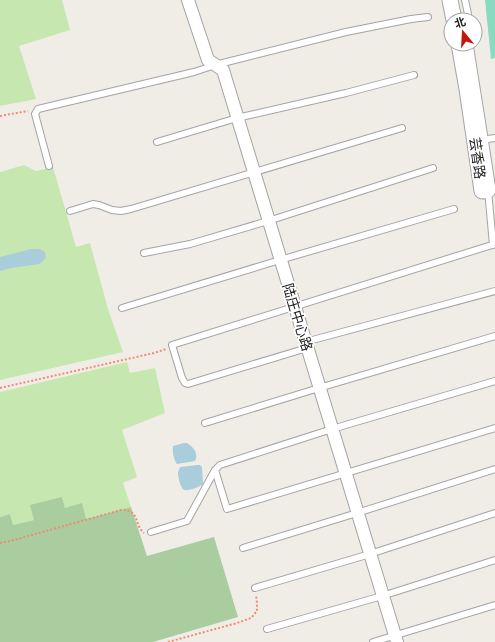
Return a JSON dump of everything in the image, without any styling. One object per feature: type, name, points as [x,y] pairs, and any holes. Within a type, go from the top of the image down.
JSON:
[{"type":"street","name":"陆庄中心路","points":[[188,0],[208,60],[223,70],[396,639]]},
{"type":"street","points":[[450,0],[452,12]]},
{"type":"street","points":[[455,0],[457,12]]},
{"type":"street","name":"芸香路","points":[[460,52],[467,89],[484,140]]},
{"type":"street","name":"芸香路","points":[[466,52],[484,140],[482,191],[488,190]]},
{"type":"lane","points":[[465,0],[468,12]]},
{"type":"lane","points":[[49,166],[35,114],[38,109],[194,72],[215,65],[346,32],[428,17]]},
{"type":"lane","points":[[157,142],[237,118],[346,93],[414,75]]},
{"type":"lane","points":[[70,211],[93,204],[112,210],[131,209],[402,128]]},
{"type":"lane","points":[[144,253],[190,244],[268,221],[433,168]]},
{"type":"lane","points":[[488,190],[494,245],[172,345],[184,383],[188,384],[306,345],[495,291]]},
{"type":"lane","points":[[122,308],[454,209]]},
{"type":"lane","points":[[205,423],[495,336]]},
{"type":"lane","points":[[151,532],[187,521],[215,470],[220,465],[332,429],[495,381]]},
{"type":"lane","points":[[215,470],[227,509],[495,428]]},
{"type":"lane","points":[[243,548],[495,469]]},
{"type":"lane","points":[[255,588],[370,554],[495,512]]},
{"type":"lane","points":[[267,629],[382,596],[495,560]]},
{"type":"lane","points":[[373,642],[396,639],[495,605]]},
{"type":"path","points":[[0,116],[38,109]]},
{"type":"path","points":[[0,388],[154,353],[164,350],[172,345]]},
{"type":"path","points":[[0,543],[121,510],[130,511],[135,515],[143,532],[151,532]]},
{"type":"path","points":[[168,642],[251,618],[257,611],[255,588]]},
{"type":"green space","points":[[0,0],[62,0],[70,30],[19,46],[36,99],[0,106]]},
{"type":"green space","points":[[485,0],[495,0],[495,58],[491,59]]},
{"type":"green space","points":[[24,165],[36,171],[53,167],[76,247],[90,243],[108,309],[123,352],[0,380],[0,172]]},
{"type":"green space","points":[[127,362],[130,373],[155,368],[165,413],[122,430],[137,477],[123,483],[131,507],[86,519],[65,508],[62,497],[34,520],[13,525],[10,514],[0,517],[0,392]]},
{"type":"green space","points":[[62,497],[65,508],[82,503],[86,519],[131,507],[147,556],[214,537],[238,617],[153,642],[0,642],[0,517],[10,514],[13,525],[34,520],[30,505]]},
{"type":"water","points":[[31,249],[40,249],[45,252],[46,257],[40,264],[0,271],[0,257]]},
{"type":"water","points":[[187,443],[193,448],[196,453],[195,461],[177,464],[173,446]]},
{"type":"water","points":[[200,465],[202,467],[203,484],[187,490],[182,488],[178,475],[180,467]]}]
